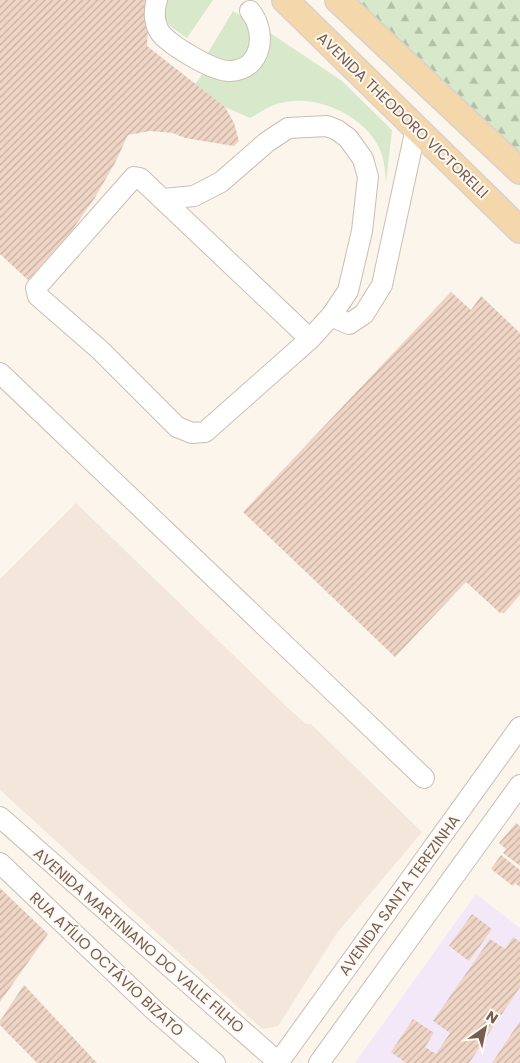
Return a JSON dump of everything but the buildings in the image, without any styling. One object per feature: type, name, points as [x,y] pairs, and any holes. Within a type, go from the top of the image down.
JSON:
[{"type":"main road","name":"AVENIDA THEODORO VICTORELLI","points":[[285,0],[416,128],[517,223]]},
{"type":"main road","points":[[338,0],[520,171]]},
{"type":"street","points":[[157,0],[154,14],[158,28],[163,36],[202,62],[220,70],[230,71],[248,65],[259,50],[261,33],[257,20],[250,11]]},
{"type":"street","points":[[164,199],[194,196],[222,182],[267,142],[288,128],[327,126],[348,138],[363,159],[368,177],[362,231],[348,291],[331,316],[310,339],[213,427],[205,432],[192,433],[177,427],[100,350],[38,296],[36,288],[134,177],[144,181],[164,199],[310,339]]},
{"type":"street","points":[[331,316],[349,324],[358,320],[382,285],[416,128]]},
{"type":"street","points":[[0,373],[424,778]]},
{"type":"street","name":"AVENIDA SANTA TEREZINHA","points":[[278,1063],[520,727]]},
{"type":"street","points":[[319,1063],[516,798]]},
{"type":"street","name":"AVENIDA MARTINIANO DO VALLE FILHO","points":[[0,817],[278,1063]]},
{"type":"street","name":"RUA ATÍLIO OCTÁVIO BIZATO","points":[[0,863],[156,1011],[215,1063]]},
{"type":"shaded area","points":[[76,503],[288,708],[306,724],[311,724],[422,832],[337,933],[278,1026],[262,1029],[0,790],[0,579]]},
{"type":"shaded area","points":[[476,894],[520,928],[520,1063],[355,1063]]},
{"type":"green space","points":[[164,0],[213,0],[187,38],[168,23],[164,14]]},
{"type":"green space","points":[[352,0],[520,0],[520,157]]},
{"type":"green space","points":[[233,11],[250,24],[252,38],[249,50],[235,61],[229,62],[206,56]]},
{"type":"green space","points":[[267,31],[342,81],[392,130],[386,183],[384,162],[376,142],[358,122],[334,108],[307,101],[294,101],[273,105],[250,118],[225,107],[195,84],[204,72],[211,76],[228,80],[236,80],[252,75],[265,59]]}]
